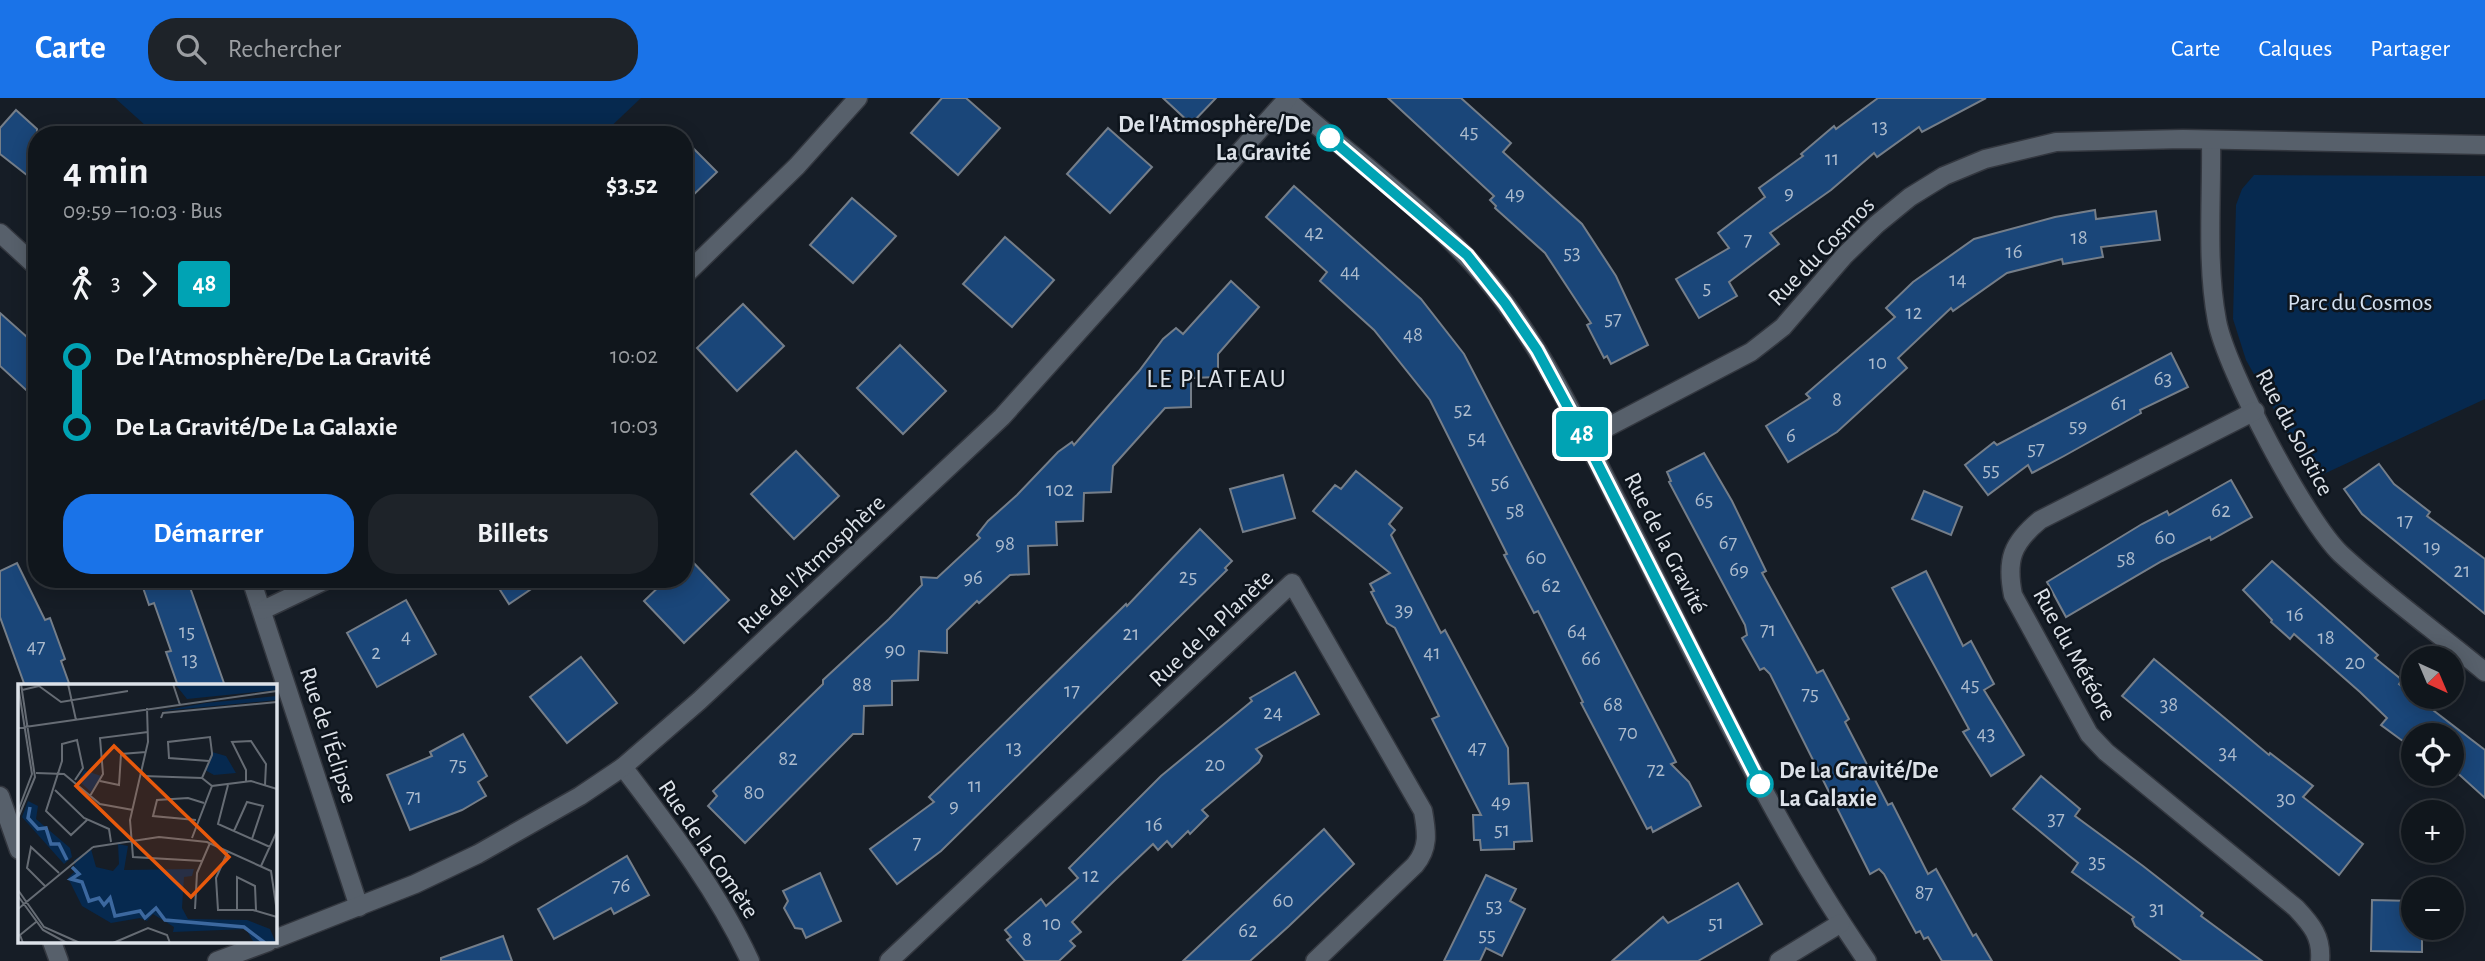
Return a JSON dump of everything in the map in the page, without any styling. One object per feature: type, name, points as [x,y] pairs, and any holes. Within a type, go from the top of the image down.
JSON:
[{"type":"street","points":[[693,267],[797,166],[858,98]]},
{"type":"street","name":"Rue de la Gravité","points":[[1288,99],[1467,255],[1505,303],[1537,350],[1760,784],[1841,923],[1867,961]]},
{"type":"street","name":"Rue de l'Atmosphère","points":[[276,939],[359,907],[478,854],[580,796],[623,767],[719,682],[1002,417],[1288,99]]},
{"type":"street","name":"Rue du Solstice","points":[[2211,141],[2217,321],[2226,352],[2255,411],[2312,517],[2340,552],[2485,672]]},
{"type":"street","name":"Rue du Cosmos","points":[[1585,439],[1751,352],[1783,327],[1845,255],[1877,224],[1944,176],[2018,149],[2056,142],[2485,145]]},
{"type":"street","points":[[0,233],[28,259]]},
{"type":"street","name":"Rue du Météore","points":[[2255,411],[2040,520],[2023,534],[2014,549],[2010,577],[2013,595],[2089,734],[2106,752],[2296,908],[2312,925],[2321,944],[2320,961]]},
{"type":"street","name":"Rue de la Planète","points":[[889,961],[1292,583],[1423,811],[1427,832],[1424,853],[1415,865],[1315,961]]},
{"type":"street","name":"Rue de l'Éclipse","points":[[254,588],[359,907]]},
{"type":"street","points":[[263,610],[309,588]]},
{"type":"street","name":"Rue de la Comète","points":[[623,767],[656,809],[716,896],[750,961]]},
{"type":"street","points":[[0,796],[18,847]]},
{"type":"street","points":[[1779,961],[1841,923]]},
{"type":"street","points":[[53,944],[59,961]]},
{"type":"street","points":[[217,961],[263,944]]},
{"type":"green space","points":[[115,98],[641,98],[611,126],[146,126]]},
{"type":"green space","name":"Parc du Cosmos","points":[[2254,175],[2485,176],[2485,399],[2313,479],[2246,360],[2233,319],[2236,205],[2242,189]]},
{"type":"building","points":[[942,98],[966,98],[1000,128],[958,175],[911,133]]},
{"type":"building","points":[[1163,98],[1216,98],[1191,124]]},
{"type":"building","points":[[1388,98],[1461,98],[1511,143],[1503,152],[1582,224],[1616,276],[1648,345],[1611,364],[1607,356],[1604,358],[1587,325],[1591,323],[1545,253],[1495,208],[1490,200],[1494,196]]},
{"type":"building","points":[[1878,98],[1986,98],[1922,132],[1919,127],[1877,157],[1874,153],[1831,190],[1770,233],[1779,244],[1729,282],[1737,296],[1699,318],[1676,279],[1729,248],[1718,233],[1765,197],[1759,188],[1803,156],[1801,154],[1834,126],[1836,129]]},
{"type":"building","points":[[16,110],[34,126],[28,126],[28,176],[0,154],[0,128]]},
{"type":"building","points":[[1108,128],[1152,167],[1110,213],[1067,174]]},
{"type":"building","points":[[693,148],[717,172],[693,195]]},
{"type":"building","points":[[1294,186],[1421,299],[1464,354],[1676,762],[1671,764],[1689,782],[1701,806],[1653,832],[1651,827],[1647,829],[1581,703],[1583,702],[1538,611],[1534,613],[1504,555],[1507,554],[1430,400],[1374,330],[1320,281],[1327,272],[1266,217]]},
{"type":"building","points":[[852,198],[896,236],[853,283],[810,245]]},
{"type":"building","points":[[2095,210],[2096,219],[2156,211],[2160,240],[2101,247],[2103,257],[2063,264],[2062,259],[2007,273],[1953,311],[1951,308],[1898,358],[1907,368],[1837,432],[1788,462],[1766,426],[1810,398],[1806,394],[1895,317],[1886,308],[1913,282],[1974,239],[2055,217]]},
{"type":"building","points":[[1005,237],[1054,280],[1012,327],[963,284]]},
{"type":"building","points":[[1231,281],[1259,307],[1218,354],[1218,377],[1191,378],[1191,407],[1165,408],[1113,466],[1111,492],[1084,493],[1083,521],[1056,522],[1057,545],[1028,546],[1029,574],[1010,575],[979,603],[977,601],[947,630],[947,653],[919,651],[918,680],[892,681],[892,705],[864,706],[863,734],[853,734],[745,843],[708,806],[717,796],[713,791],[823,684],[823,680],[889,619],[922,585],[921,577],[937,578],[980,538],[977,535],[988,521],[1058,452],[1072,442],[1074,445],[1139,371],[1163,339],[1176,328],[1183,334]]},
{"type":"building","points":[[743,304],[784,346],[737,391],[697,348]]},
{"type":"building","points":[[0,313],[28,338],[28,392],[0,366]]},
{"type":"building","points":[[900,345],[946,391],[903,434],[857,388]]},
{"type":"building","points":[[2171,353],[2188,387],[2140,410],[2141,413],[2064,456],[2032,473],[2028,465],[1988,495],[1965,465],[1994,442],[1997,445]]},
{"type":"building","points":[[796,451],[839,496],[794,539],[751,494]]},
{"type":"building","points":[[1704,453],[1732,501],[1766,571],[1762,573],[1817,673],[1823,670],[1849,719],[1845,722],[1888,805],[1892,803],[1928,874],[1936,869],[1973,936],[1976,934],[1992,961],[1942,961],[1928,937],[1924,939],[1920,931],[1916,933],[1884,874],[1879,869],[1870,874],[1770,674],[1764,668],[1760,670],[1742,638],[1747,635],[1745,625],[1669,482],[1671,481],[1667,472]]},
{"type":"building","points":[[2379,464],[2394,484],[2430,512],[2427,516],[2485,559],[2485,614],[2362,514],[2344,489]]},
{"type":"building","points":[[1356,471],[1402,508],[1389,524],[1395,530],[1391,535],[1441,633],[1445,630],[1508,748],[1509,784],[1528,783],[1532,841],[1514,842],[1514,849],[1481,850],[1480,840],[1474,840],[1473,815],[1481,815],[1432,719],[1439,716],[1395,628],[1387,623],[1371,592],[1374,591],[1370,584],[1390,573],[1313,511],[1335,485],[1341,489]]},
{"type":"building","points":[[1283,475],[1295,518],[1243,532],[1230,489]]},
{"type":"building","points":[[2231,480],[2252,517],[2211,540],[2210,537],[2162,561],[2066,617],[2047,582],[2142,524],[2167,511],[2169,515]]},
{"type":"building","points":[[1924,491],[1962,507],[1951,535],[1912,519]]},
{"type":"building","points":[[1200,529],[1232,561],[1225,568],[1227,570],[941,851],[897,884],[870,849],[934,802],[929,797],[1126,604],[1127,606]]},
{"type":"building","points":[[2272,561],[2378,655],[2375,658],[2401,679],[2401,709],[2432,709],[2450,723],[2401,723],[2401,739],[2381,725],[2387,718],[2360,692],[2294,634],[2290,639],[2243,590]]},
{"type":"building","points":[[693,562],[729,600],[684,643],[644,601],[658,588],[693,588]]},
{"type":"building","points":[[17,563],[45,620],[50,618],[65,659],[61,661],[69,684],[24,684],[0,617],[0,571]]},
{"type":"building","points":[[1926,571],[1963,646],[1971,641],[1994,684],[1984,690],[2024,755],[1991,776],[1963,732],[1969,729],[1892,588]]},
{"type":"building","points":[[143,588],[190,588],[224,684],[177,684],[166,652],[171,651],[154,603],[149,605]]},
{"type":"building","points":[[499,588],[533,588],[509,604]]},
{"type":"building","points":[[406,600],[436,654],[377,687],[347,633]]},
{"type":"building","points":[[581,657],[617,703],[567,743],[530,697]]},
{"type":"building","points":[[2154,659],[2269,755],[2270,753],[2313,786],[2303,797],[2363,844],[2339,875],[2122,696]]},
{"type":"building","points":[[1295,672],[1319,714],[1256,749],[1262,756],[1259,762],[1202,810],[1208,816],[1190,834],[1188,831],[1172,847],[1167,841],[1158,850],[1153,844],[1115,880],[1072,922],[1081,932],[1070,941],[1075,946],[1059,961],[1025,961],[1007,940],[1011,937],[1005,930],[1041,899],[1046,906],[1078,878],[1069,868],[1161,776],[1252,701],[1250,698]]},
{"type":"building","points":[[463,734],[487,776],[478,782],[486,796],[462,810],[410,830],[387,775],[432,756],[430,752]]},
{"type":"building","points":[[2464,734],[2485,750],[2485,798],[2464,779]]},
{"type":"building","points":[[2041,776],[2080,809],[2075,816],[2143,866],[2203,913],[2201,916],[2262,961],[2182,961],[2135,926],[2132,919],[2134,917],[2072,872],[2078,863],[2013,809]]},
{"type":"building","points":[[1324,829],[1354,864],[1289,926],[1250,961],[1183,961]]},
{"type":"building","points":[[627,856],[649,895],[614,914],[611,908],[554,939],[538,909]]},
{"type":"building","points":[[820,873],[841,921],[806,938],[802,929],[795,928],[784,908],[788,901],[783,891]]},
{"type":"building","points":[[1486,875],[1516,889],[1510,901],[1525,909],[1502,956],[1486,948],[1480,961],[1444,961]]},
{"type":"building","points":[[1738,883],[1762,924],[1698,961],[1612,961],[1663,917],[1668,923]]},
{"type":"building","points":[[2372,900],[2401,901],[2401,940],[2422,940],[2422,952],[2371,951]]},
{"type":"building","points":[[503,936],[512,961],[441,961],[441,958]]},
{"type":"bus line","name":"48","points":[[1330,138],[1467,255],[1505,303],[1537,350],[1684,631],[1760,784]]},
{"type":"place","name":"De l'Atmosphère/De La Gravité","points":[[1330,138]]},
{"type":"place","name":"De La Gravité/De La Galaxie","points":[[1760,784]]},
{"type":"district","name":"LE PLATEAU","points":[[1217,378]]}]
